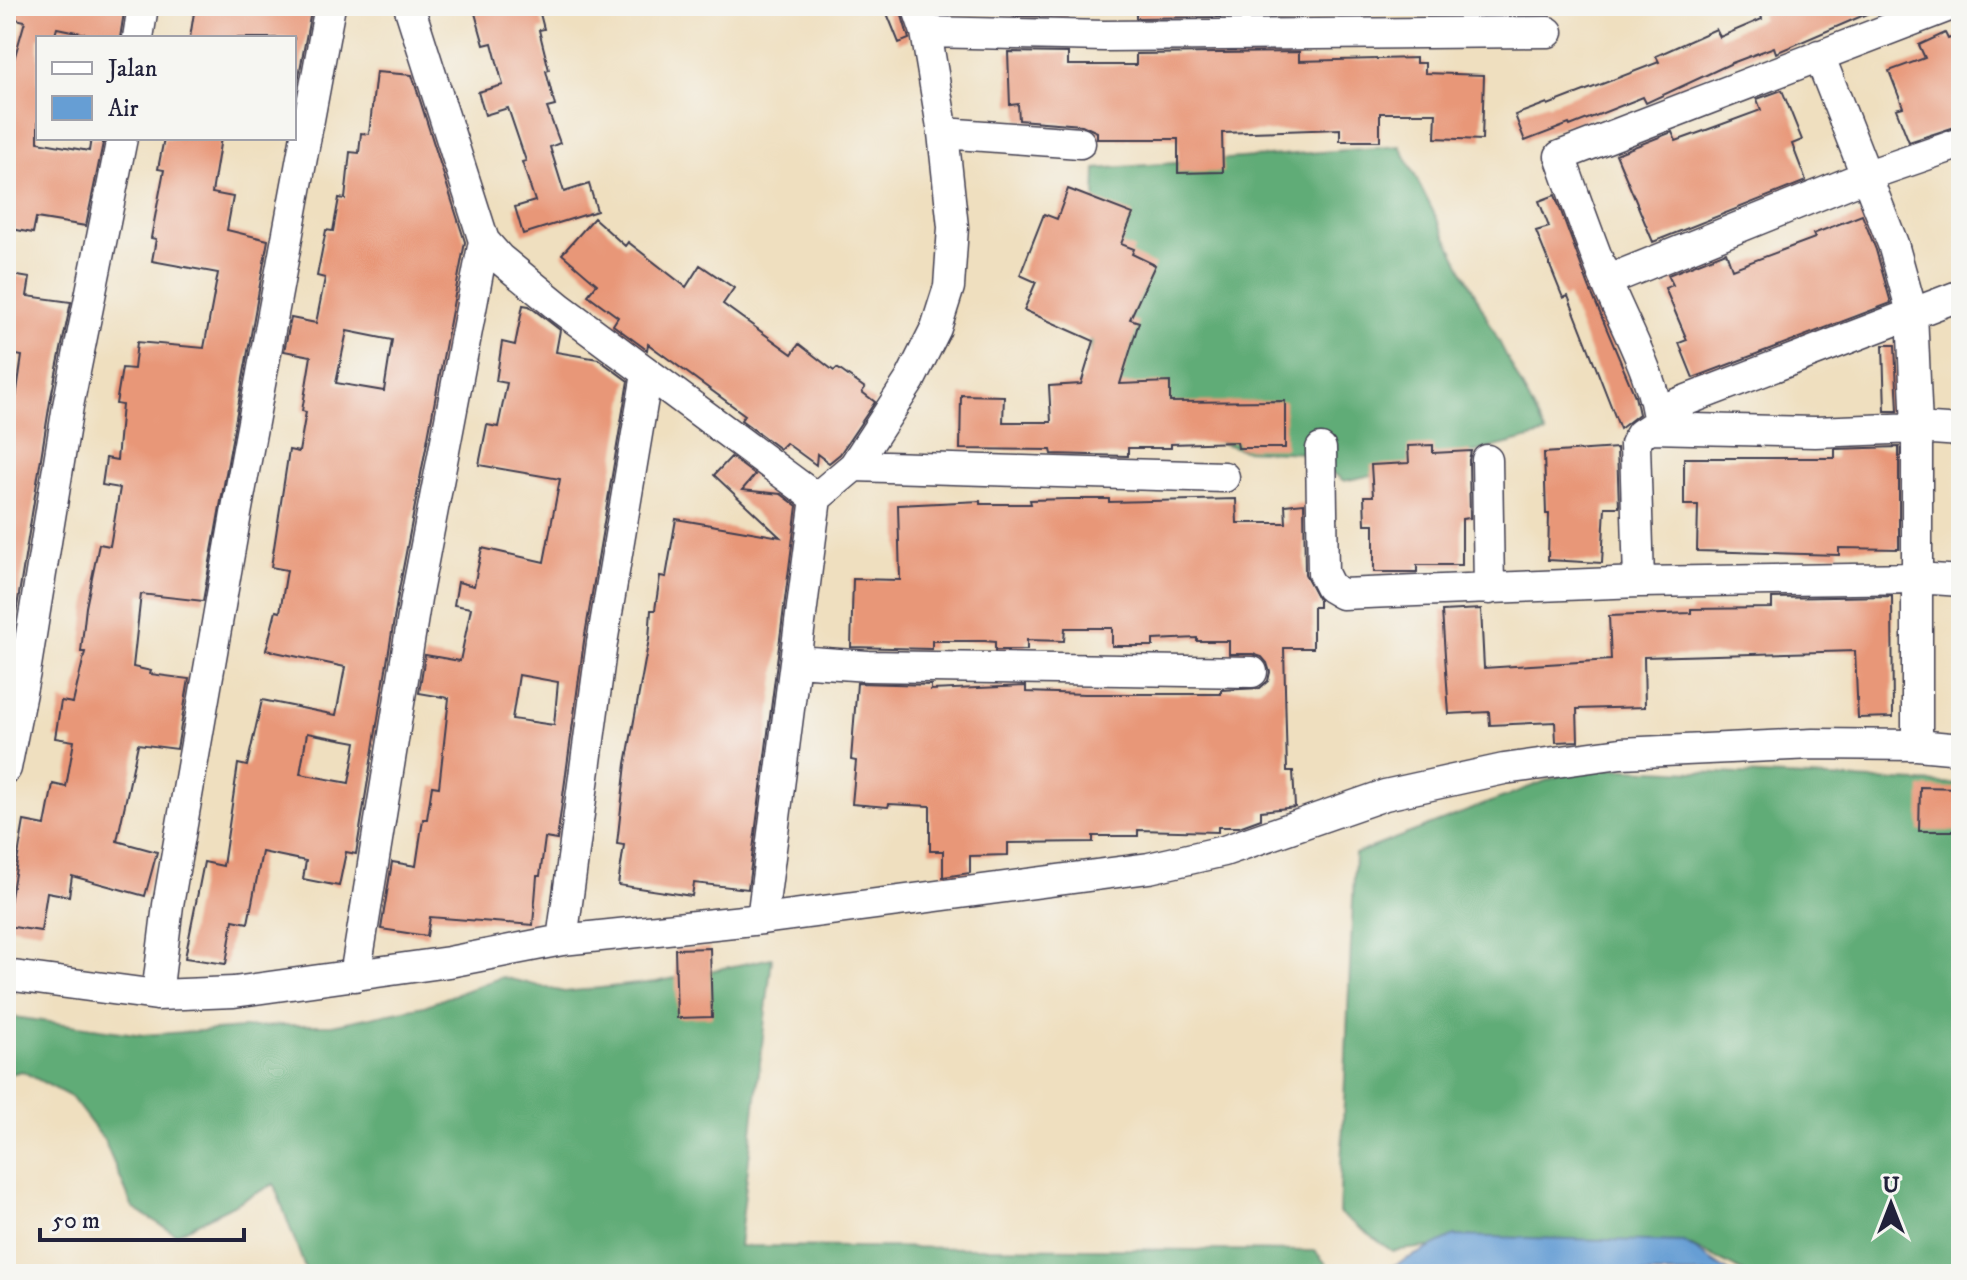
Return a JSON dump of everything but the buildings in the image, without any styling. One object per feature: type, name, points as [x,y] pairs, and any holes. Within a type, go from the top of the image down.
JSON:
[{"type":"street","points":[[138,36],[143,6]]},
{"type":"street","points":[[157,995],[168,905],[233,530],[330,6]]},
{"type":"street","points":[[355,976],[416,598],[484,241],[409,6]]},
{"type":"street","points":[[1658,419],[1636,351],[1606,281],[1560,156],[1949,6]]},
{"type":"street","points":[[762,919],[816,498],[854,466],[910,380],[944,307],[952,259],[953,227],[943,133],[921,19],[1104,36],[1548,32]]},
{"type":"street","points":[[1819,55],[1893,244],[1912,312],[1917,428],[1917,745]]},
{"type":"street","points":[[943,133],[1080,143]]},
{"type":"street","points":[[6,768],[25,672],[68,406],[122,140]]},
{"type":"street","points":[[1606,281],[1868,175],[1961,143]]},
{"type":"street","points":[[484,241],[526,281],[816,498]]},
{"type":"street","points":[[1639,582],[1635,444],[1641,434],[1658,419],[1912,312],[1961,295]]},
{"type":"street","points":[[562,940],[602,643],[647,374]]},
{"type":"street","points":[[1658,419],[1815,432],[1917,428],[1961,431]]},
{"type":"street","points":[[1321,449],[1323,573],[1330,587],[1342,594],[1639,582],[1918,578],[1961,581]]},
{"type":"street","points":[[1487,460],[1489,589]]},
{"type":"street","points":[[854,466],[1224,477]]},
{"type":"street","points":[[796,661],[868,666],[1252,672]]},
{"type":"street","points":[[6,975],[157,995],[234,992],[355,976],[562,940],[762,919],[1149,868],[1224,851],[1385,795],[1504,769],[1621,753],[1813,744],[1917,745],[1961,749]]},
{"type":"green space","points":[[1400,146],[1546,434],[1344,481],[1305,453],[1243,450],[1089,400],[1096,169]]},
{"type":"green space","points":[[1582,767],[1961,784],[1961,1274],[1747,1274],[1684,1242],[1480,1241],[1392,1251],[1339,1213],[1355,854]]},
{"type":"green space","points":[[772,958],[739,1246],[1315,1251],[1335,1274],[307,1274],[274,1184],[176,1234],[133,1208],[104,1140],[71,1097],[22,1071],[6,1075],[6,1016],[143,1035],[284,1025],[332,1025],[424,1006],[502,977],[564,992],[656,982]]},
{"type":"water","points":[[1454,1236],[1684,1242],[1732,1274],[1376,1274]]}]
